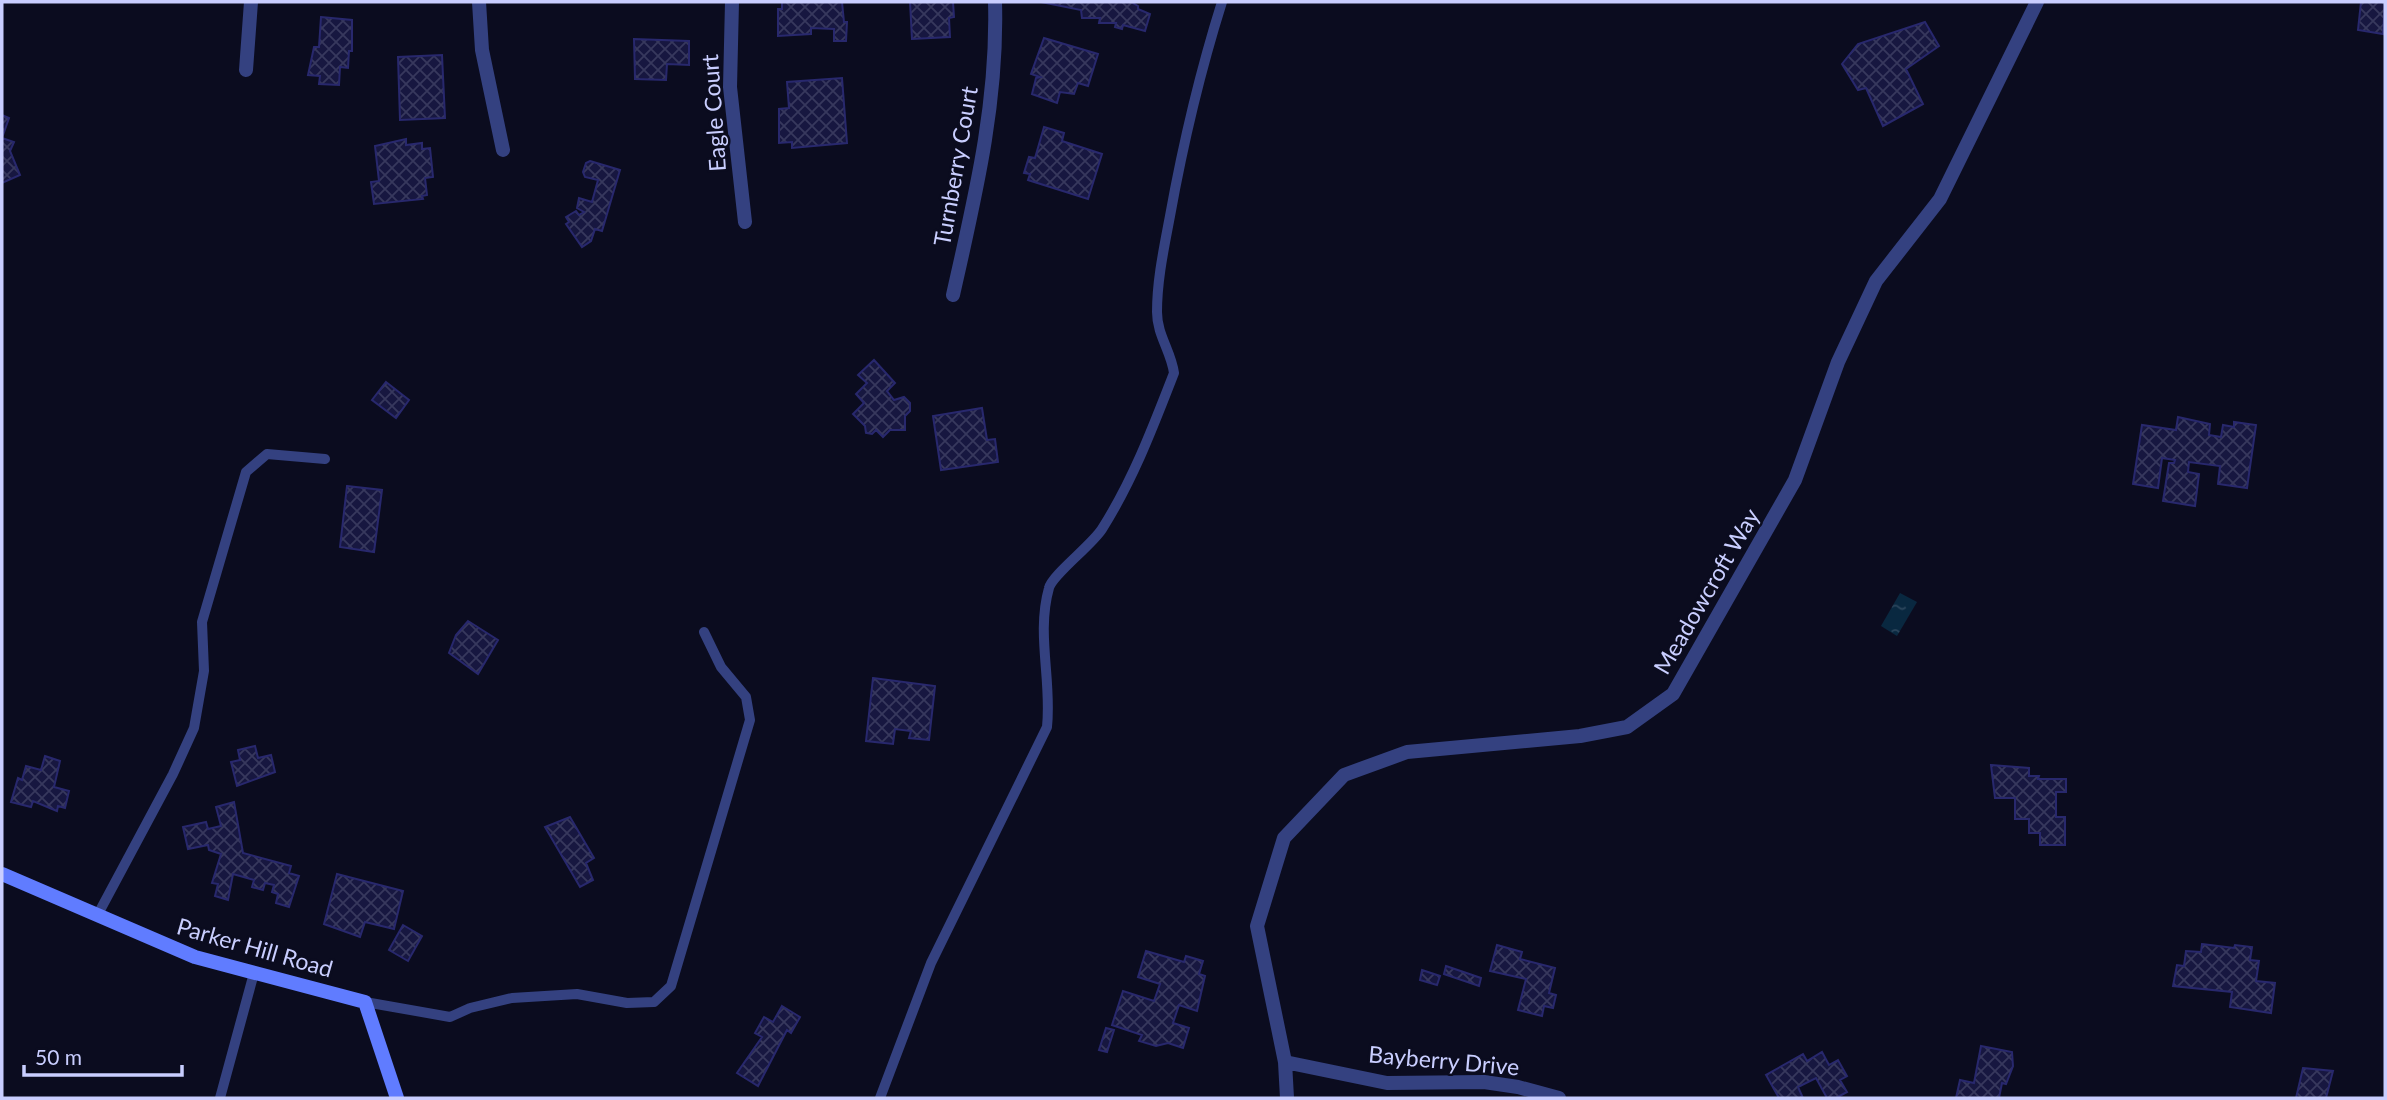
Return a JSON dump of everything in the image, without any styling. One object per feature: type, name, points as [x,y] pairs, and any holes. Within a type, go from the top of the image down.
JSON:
[{"type":"street","points":[[246,70],[251,2]]},
{"type":"street","points":[[479,2],[482,50],[503,150]]},
{"type":"street","name":"Eagle Court","points":[[732,2],[730,87],[745,222]]},
{"type":"street","name":"Turnberry Court","points":[[953,295],[983,163],[993,94],[995,2]]},
{"type":"street","name":"Meadowcroft Way","points":[[1287,1098],[1285,1062],[1257,926],[1284,838],[1344,775],[1356,770],[1406,752],[1580,736],[1627,727],[1673,694],[1796,480],[1838,362],[1876,281],[1940,199],[2037,2]]},
{"type":"street","name":"Parker Hill Road","points":[[2,874],[195,957],[365,1002]]},
{"type":"street","points":[[365,1002],[397,1098]]},
{"type":"street","name":"Bayberry Drive","points":[[1285,1062],[1387,1083],[1484,1082],[1518,1087],[1559,1098]]},
{"type":"lane","points":[[880,1098],[931,963],[1047,727],[1049,702],[1042,625],[1049,584],[1100,533],[1121,498],[1174,373],[1171,357],[1160,339],[1157,315],[1159,276],[1183,148],[1222,2]]},
{"type":"lane","points":[[97,916],[173,774],[194,728],[204,671],[202,622],[246,471],[267,454],[325,459]]},
{"type":"lane","points":[[365,1002],[450,1017],[470,1008],[512,998],[577,994],[627,1003],[654,1002],[671,986],[750,720],[746,696],[721,667],[704,632]]},
{"type":"lane","points":[[220,1098],[254,973]]},
{"type":"water","points":[[1900,593],[1917,602],[1897,636],[1881,626]]},
{"type":"building","points":[[782,2],[842,2],[844,22],[847,22],[846,41],[834,41],[834,29],[811,28],[811,34],[778,36],[778,9],[782,9]]},
{"type":"building","points":[[910,2],[953,2],[954,17],[949,18],[950,37],[912,39]]},
{"type":"building","points":[[1041,2],[1131,2],[1138,6],[1138,9],[1150,14],[1145,31],[1123,25],[1122,29],[1115,27],[1116,23],[1099,23],[1100,18],[1082,18],[1081,10]]},
{"type":"building","points":[[2361,2],[2385,2],[2383,34],[2358,30]]},
{"type":"building","points":[[321,17],[352,20],[352,51],[349,51],[348,68],[340,67],[339,85],[319,84],[320,76],[308,75],[314,47],[319,47]]},
{"type":"building","points":[[1925,22],[1939,46],[1906,69],[1923,104],[1883,126],[1866,88],[1858,90],[1842,64],[1858,44]]},
{"type":"building","points":[[1044,38],[1098,54],[1088,86],[1078,83],[1074,94],[1060,92],[1057,103],[1032,94],[1036,78],[1040,77],[1031,74]]},
{"type":"building","points":[[634,39],[689,41],[689,65],[667,64],[666,80],[635,79]]},
{"type":"building","points":[[442,55],[445,118],[400,120],[398,57]]},
{"type":"building","points":[[842,78],[847,143],[792,148],[792,142],[779,143],[779,109],[789,108],[787,82]]},
{"type":"building","points":[[2,115],[9,118],[2,138]]},
{"type":"building","points":[[1044,127],[1064,133],[1062,141],[1102,154],[1088,199],[1028,180],[1030,174],[1024,173],[1029,157],[1035,158]]},
{"type":"building","points":[[2,138],[14,142],[10,151],[20,175],[2,183]]},
{"type":"building","points":[[406,139],[406,145],[422,143],[422,149],[430,148],[433,177],[425,178],[427,195],[422,196],[423,199],[374,204],[371,182],[379,181],[375,146]]},
{"type":"building","points":[[590,161],[620,170],[602,231],[595,229],[591,241],[582,247],[566,224],[569,222],[566,217],[576,211],[579,215],[584,212],[577,208],[579,198],[592,202],[598,180],[585,177],[583,172],[586,163]]},
{"type":"building","points":[[874,360],[895,383],[887,391],[894,400],[904,397],[910,403],[910,411],[905,416],[905,430],[890,430],[883,437],[876,430],[872,434],[866,433],[865,426],[853,414],[864,403],[856,394],[867,383],[858,375]]},
{"type":"building","points":[[386,382],[409,400],[396,418],[372,400]]},
{"type":"building","points":[[982,408],[987,440],[995,439],[998,462],[941,470],[933,416]]},
{"type":"building","points":[[2178,417],[2210,424],[2209,435],[2221,437],[2223,425],[2234,427],[2234,422],[2256,425],[2247,488],[2218,484],[2220,466],[2189,462],[2188,472],[2199,474],[2195,506],[2163,501],[2169,463],[2174,463],[2175,460],[2162,458],[2158,488],[2133,484],[2142,425],[2176,430]]},
{"type":"building","points":[[347,486],[382,490],[374,552],[340,547]]},
{"type":"building","points":[[468,621],[498,640],[478,674],[449,653],[456,635]]},
{"type":"building","points":[[873,678],[935,686],[929,740],[909,738],[911,731],[895,729],[893,744],[866,741]]},
{"type":"building","points":[[255,746],[258,758],[271,755],[275,772],[237,786],[231,762],[240,760],[238,750]]},
{"type":"building","points":[[45,756],[60,761],[54,787],[69,791],[65,808],[58,806],[57,811],[33,801],[31,807],[11,802],[18,778],[22,780],[26,766],[41,770]]},
{"type":"building","points":[[1991,765],[2029,768],[2029,776],[2039,776],[2038,779],[2066,779],[2066,792],[2056,792],[2056,817],[2065,817],[2065,845],[2040,845],[2040,833],[2029,833],[2029,819],[2015,819],[2015,798],[1995,798]]},
{"type":"building","points":[[234,802],[243,853],[291,866],[289,873],[299,876],[289,907],[276,903],[278,894],[272,892],[274,885],[265,883],[263,890],[252,887],[254,880],[233,874],[228,900],[215,896],[218,884],[212,883],[221,854],[209,850],[208,845],[188,849],[183,827],[206,822],[208,829],[221,826],[216,807]]},
{"type":"building","points":[[570,817],[594,858],[586,863],[593,880],[580,887],[545,827]]},
{"type":"building","points":[[337,874],[403,891],[394,929],[365,922],[360,937],[324,924]]},
{"type":"building","points":[[403,925],[422,936],[408,961],[389,950]]},
{"type":"building","points":[[2202,944],[2252,947],[2250,960],[2259,961],[2256,981],[2275,983],[2271,1013],[2230,1007],[2232,992],[2173,986],[2177,965],[2184,966],[2186,951],[2201,952]]},
{"type":"building","points":[[1497,945],[1522,952],[1520,959],[1555,968],[1549,993],[1556,995],[1553,1008],[1544,1006],[1542,1016],[1518,1010],[1526,979],[1490,971]]},
{"type":"building","points":[[1146,951],[1184,962],[1186,956],[1203,961],[1199,974],[1205,976],[1197,1011],[1179,1005],[1173,1023],[1189,1028],[1183,1048],[1168,1043],[1156,1046],[1139,1041],[1142,1035],[1112,1025],[1123,991],[1154,1001],[1160,984],[1138,977]]},
{"type":"building","points":[[1446,966],[1481,978],[1479,986],[1444,974]]},
{"type":"building","points":[[1422,970],[1440,976],[1437,985],[1420,980]]},
{"type":"building","points":[[782,1006],[800,1017],[791,1033],[787,1030],[758,1086],[737,1073],[762,1037],[755,1033],[764,1017],[773,1022]]},
{"type":"building","points":[[1106,1028],[1114,1030],[1107,1052],[1099,1050]]},
{"type":"building","points":[[1981,1046],[2012,1052],[2013,1066],[2006,1084],[2002,1083],[1999,1098],[1956,1098],[1960,1080],[1974,1083]]},
{"type":"building","points":[[1822,1052],[1829,1065],[1838,1060],[1847,1076],[1840,1080],[1847,1092],[1836,1098],[1827,1098],[1816,1078],[1798,1087],[1803,1098],[1779,1098],[1766,1075],[1803,1054],[1807,1061]]},
{"type":"building","points":[[2303,1068],[2333,1071],[2326,1098],[2296,1098]]}]
